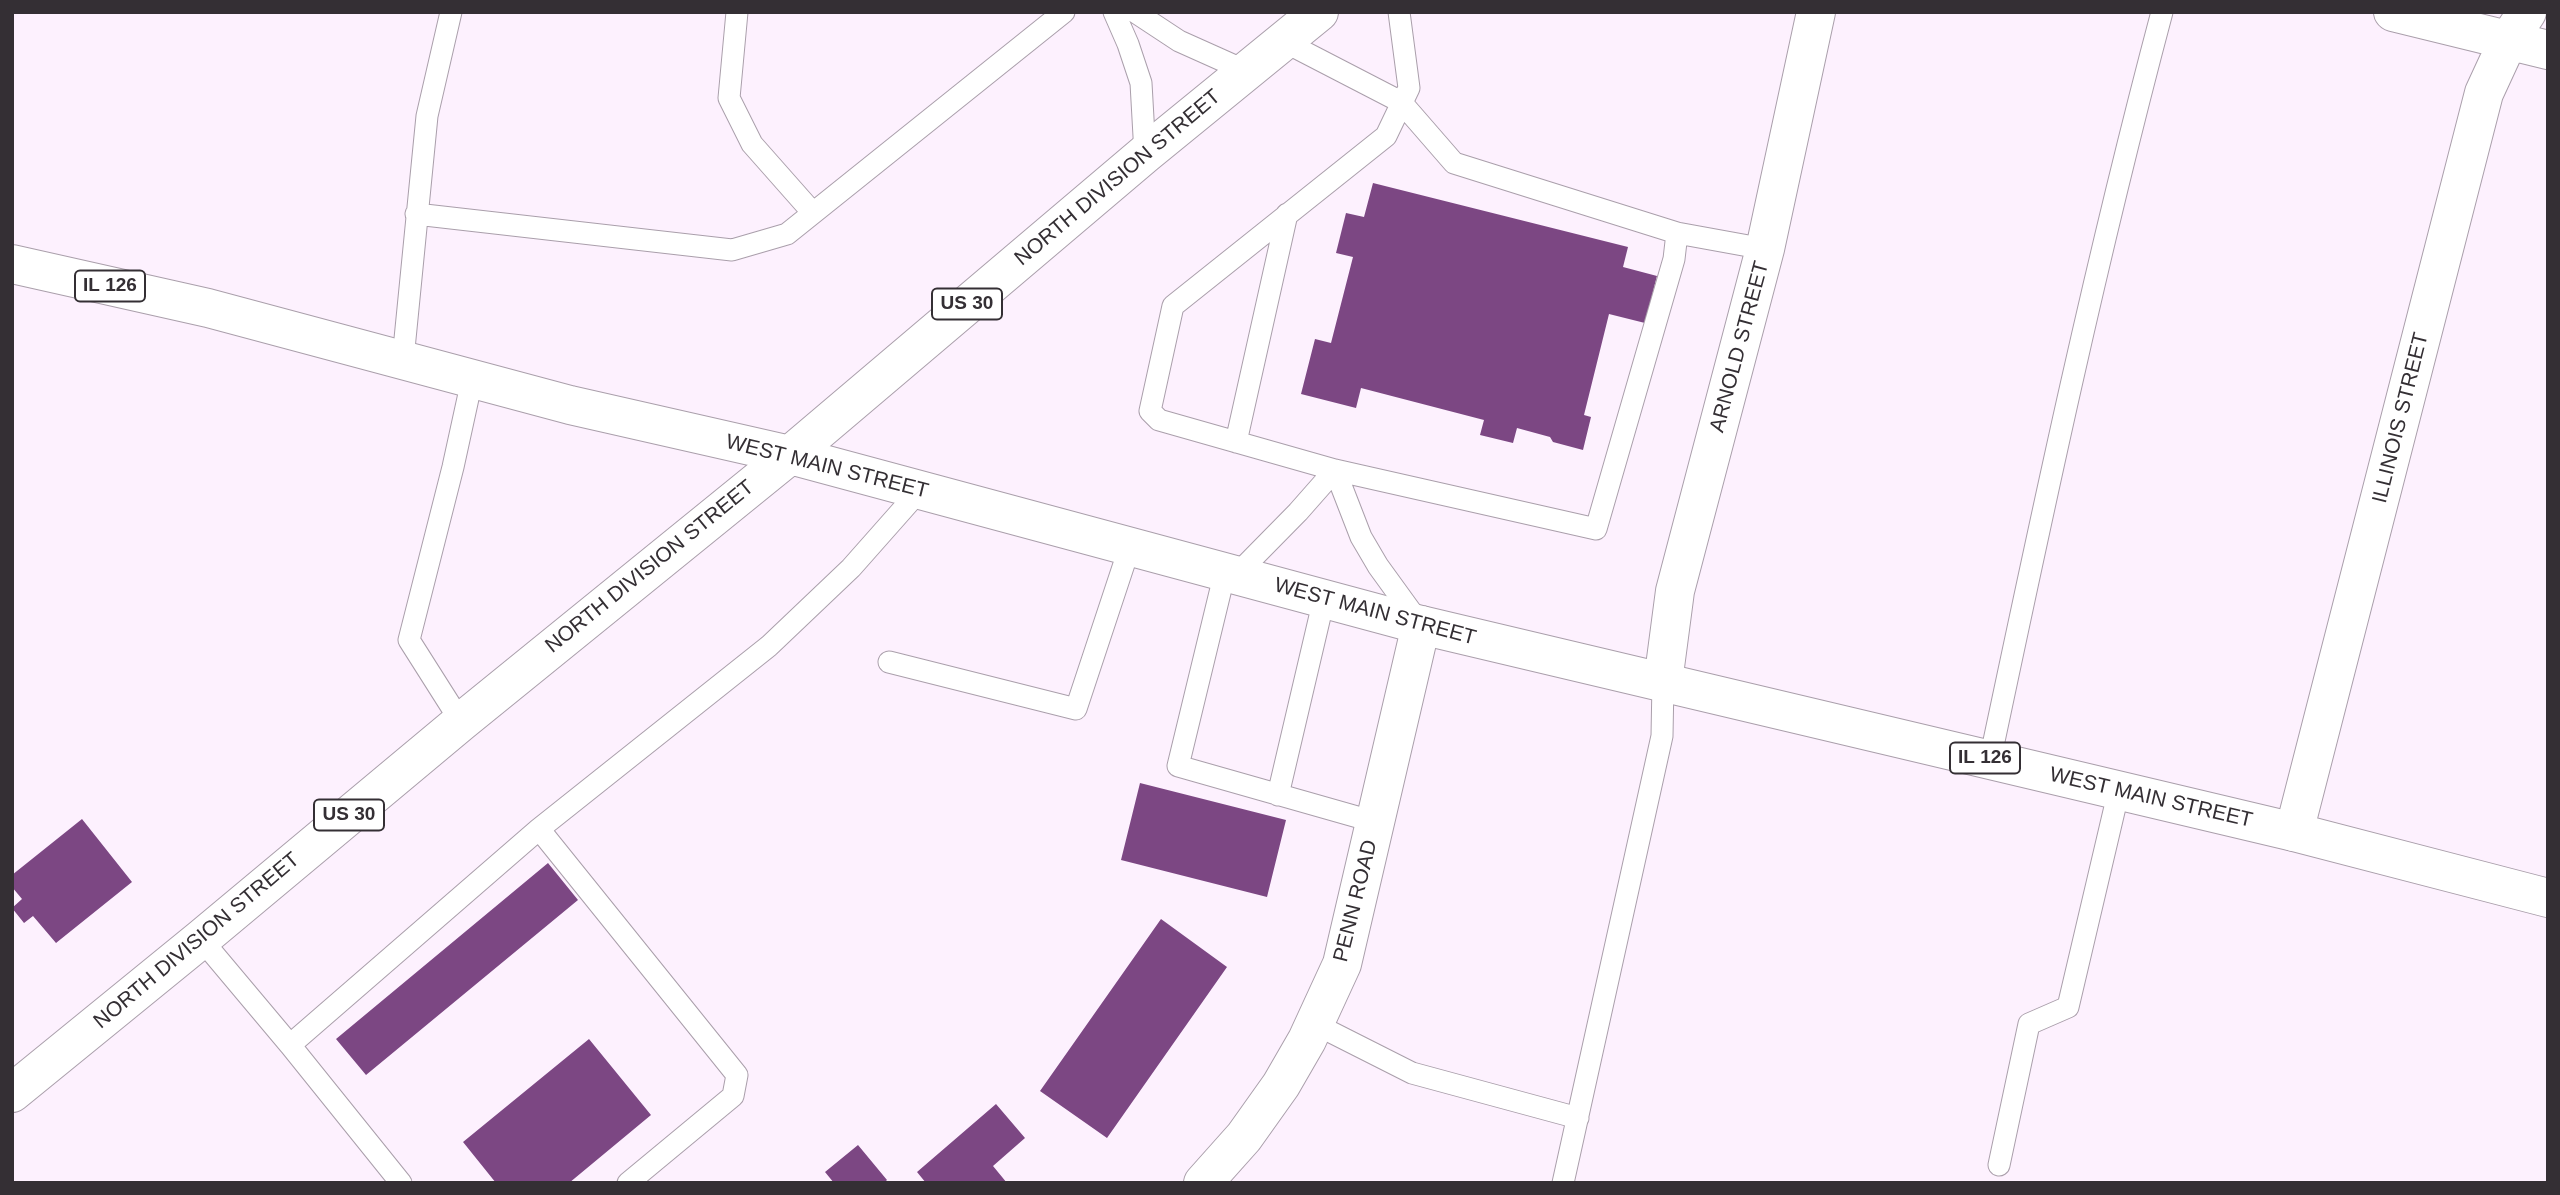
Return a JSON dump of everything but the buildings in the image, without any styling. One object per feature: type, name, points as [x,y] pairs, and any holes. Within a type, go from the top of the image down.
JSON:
[{"type":"main road","name":"NORTH DIVISION STREET","points":[[12,1093],[461,722],[790,455],[1145,154],[1319,12]]},
{"type":"main road","name":"ARNOLD STREET","points":[[1663,682],[1675,591],[1765,249],[1816,12]]},
{"type":"main road","points":[[2393,12],[2518,27],[2548,50]]},
{"type":"main road","name":"ILLINOIS STREET","points":[[2294,832],[2484,93],[2518,27]]},
{"type":"main road","name":"WEST MAIN STREET","points":[[12,264],[208,308],[403,359],[472,380],[665,428],[790,455],[1421,625],[2294,832],[2548,898]]},
{"type":"main road","name":"PENN ROAD","points":[[1203,1183],[1244,1137],[1274,1095],[1315,1024],[1342,964],[1421,625]]},
{"type":"lane","points":[[403,359],[427,116],[451,12]]},
{"type":"lane","points":[[737,12],[729,98],[752,144],[813,213]]},
{"type":"lane","points":[[416,214],[732,250],[787,234],[1064,12]]},
{"type":"lane","points":[[1114,12],[1141,83],[1145,154]]},
{"type":"lane","points":[[1135,12],[1179,41],[1246,71]]},
{"type":"lane","points":[[1399,12],[1409,88],[1386,136],[1173,306],[1150,411],[1159,420],[1335,470],[1597,529],[1674,259],[1678,233]]},
{"type":"lane","points":[[1990,760],[2065,406],[2161,12]]},
{"type":"lane","points":[[1283,41],[1401,102],[1454,163],[1678,233],[1765,249]]},
{"type":"lane","points":[[1236,442],[1287,214]]},
{"type":"lane","points":[[461,722],[410,640],[472,380]]},
{"type":"lane","points":[[1335,470],[1298,512],[1231,573],[1178,766],[1375,822]]},
{"type":"lane","points":[[1335,470],[1361,537],[1378,566],[1421,625]]},
{"type":"lane","points":[[290,1045],[539,829],[769,646],[851,568],[920,490]]},
{"type":"lane","points":[[889,662],[1076,709],[1130,546]]},
{"type":"lane","points":[[1278,795],[1324,599]]},
{"type":"lane","points":[[1563,1183],[1662,736],[1663,682]]},
{"type":"lane","points":[[1999,1165],[2029,1024],[2068,1007],[2119,790]]},
{"type":"lane","points":[[539,829],[737,1075],[733,1096],[628,1183]]},
{"type":"lane","points":[[201,939],[401,1183]]},
{"type":"lane","points":[[1315,1024],[1412,1073],[1578,1118]]}]
